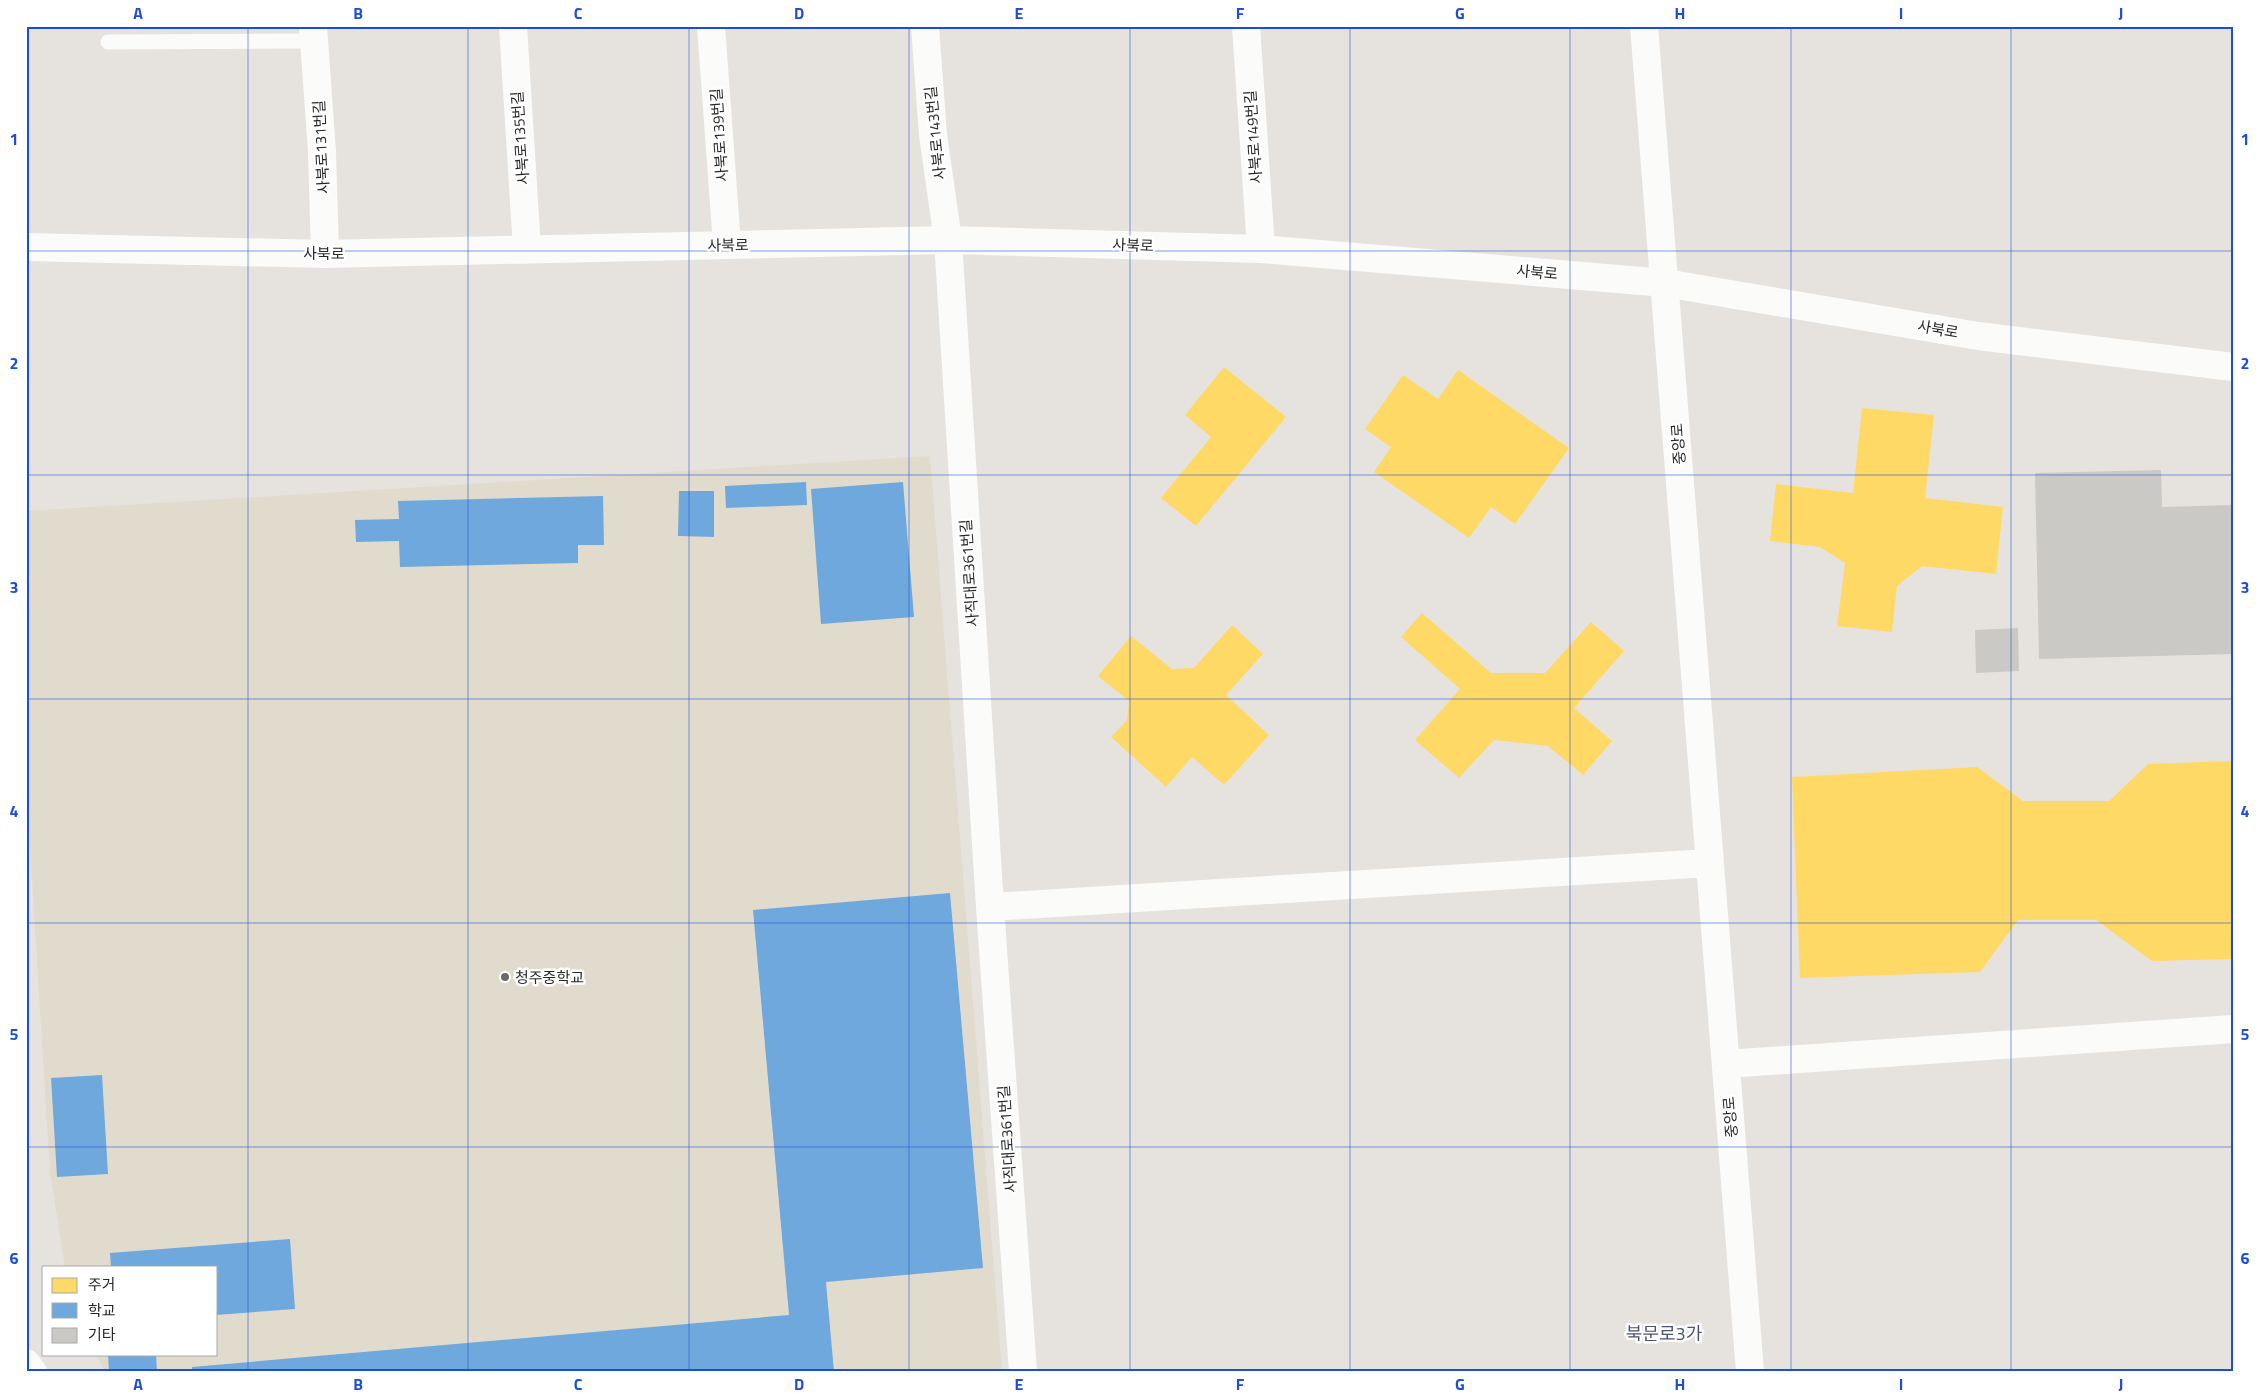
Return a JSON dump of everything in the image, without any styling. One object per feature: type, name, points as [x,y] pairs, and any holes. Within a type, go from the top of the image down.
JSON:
[{"type":"street","name":"사북로135번길","points":[[513,26],[527,249]]},
{"type":"street","name":"사북로139번길","points":[[711,26],[727,245]]},
{"type":"street","name":"사북로143번길","points":[[925,26],[933,135],[948,240]]},
{"type":"street","name":"사북로149번길","points":[[1246,26],[1261,248]]},
{"type":"street","name":"중앙로","points":[[1644,26],[1750,1372]]},
{"type":"street","name":"사북로131번길","points":[[314,34],[322,152],[325,254]]},
{"type":"street","name":"사북로","points":[[26,247],[325,254],[948,240],[1261,248],[1665,283],[1978,336],[2233,367]]},
{"type":"street","name":"사직대로361번길","points":[[948,240],[990,906],[1023,1372]]},
{"type":"street","points":[[990,906],[1709,863]]},
{"type":"street","points":[[1726,1064],[2233,1029]]},
{"type":"street","points":[[26,1363],[33,1372]]},
{"type":"lane","name":"사북로131번길","points":[[108,42],[314,34]]},
{"type":"shaded area","name":"청주중학교","points":[[930,456],[1002,1372],[105,1372],[96,1356],[218,1356],[218,1266],[65,1266],[50,1172],[26,782],[26,511]]},
{"type":"building: 주거","points":[[1224,367],[1286,417],[1196,526],[1161,498],[1211,437],[1185,415]]},
{"type":"building: 주거","points":[[1458,370],[1569,448],[1515,524],[1491,507],[1469,538],[1374,472],[1391,447],[1365,429],[1403,375],[1438,399]]},
{"type":"building: 주거","points":[[1862,408],[1934,415],[1925,498],[2003,507],[1996,574],[1922,566],[1897,586],[1892,632],[1837,626],[1845,563],[1820,547],[1770,541],[1776,484],[1853,493]]},
{"type":"building: 주거","points":[[1422,613],[1491,673],[1545,673],[1591,622],[1624,651],[1574,708],[1612,741],[1583,775],[1548,746],[1494,740],[1459,778],[1415,740],[1460,689],[1401,637]]},
{"type":"building: 주거","points":[[1232,625],[1263,654],[1226,695],[1269,735],[1224,785],[1192,757],[1166,787],[1111,737],[1127,720],[1129,701],[1098,676],[1131,636],[1172,669],[1194,668]]},
{"type":"building: 주거","points":[[2233,761],[2233,959],[2152,961],[2096,920],[2018,920],[1980,972],[1800,978],[1792,777],[1977,767],[2023,801],[2109,801],[2148,764]]},
{"type":"building: 학교","points":[[806,482],[807,505],[726,508],[725,486]]},
{"type":"building: 학교","points":[[903,482],[914,617],[821,624],[811,489]]},
{"type":"building: 학교","points":[[679,491],[714,491],[714,537],[678,536]]},
{"type":"building: 학교","points":[[603,496],[604,545],[578,545],[578,563],[400,567],[399,541],[356,542],[355,520],[399,519],[398,501]]},
{"type":"building: 학교","points":[[950,893],[983,1268],[826,1282],[834,1372],[192,1372],[192,1367],[789,1315],[753,910]]},
{"type":"building: 학교","points":[[102,1075],[108,1174],[57,1177],[51,1078]]},
{"type":"building: 학교","points":[[290,1239],[295,1309],[218,1315],[218,1266],[111,1266],[110,1253]]},
{"type":"building: 학교","points":[[108,1356],[156,1356],[157,1372],[109,1372]]},
{"type":"building: 기타","points":[[2161,470],[2162,507],[2233,505],[2233,654],[2039,659],[2035,473]]},
{"type":"building: 기타","points":[[2018,628],[2019,671],[1976,673],[1975,630]]},
{"type":"place","name":"청주중학교","points":[[505,977]]},
{"type":"district","name":"북문로3가","points":[[1664,1333]]}]
